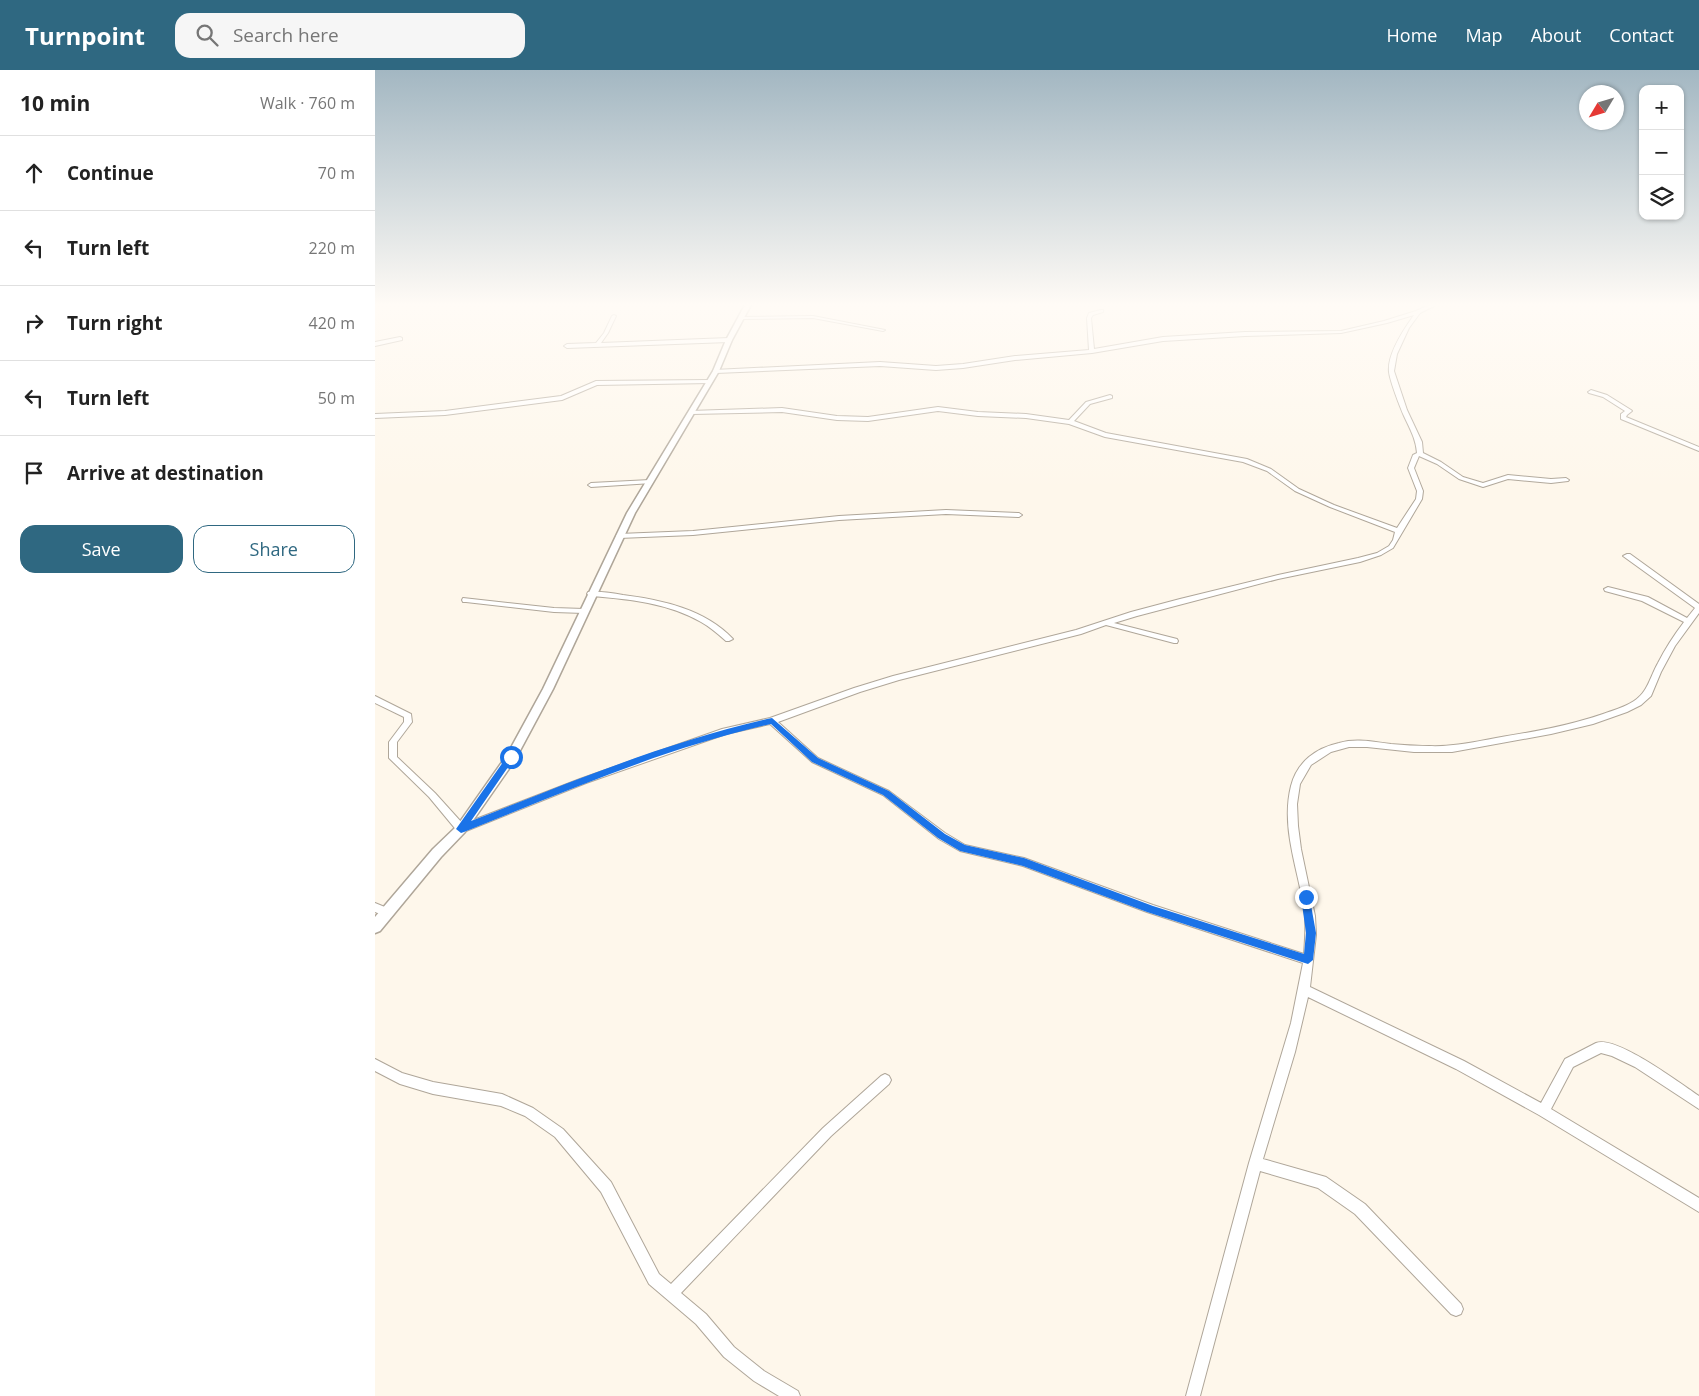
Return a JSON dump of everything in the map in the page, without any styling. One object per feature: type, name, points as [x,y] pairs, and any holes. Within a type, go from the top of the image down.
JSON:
[{"type":"main road","points":[[375,927],[437,853],[461,829],[515,749],[548,689],[619,536],[719,365]]},
{"type":"street","points":[[716,371],[831,365]]},
{"type":"street","points":[[878,365],[949,367],[965,365]]},
{"type":"street","points":[[1392,365],[1391,371],[1404,410],[1419,442],[1420,454]]},
{"type":"street","points":[[375,416],[410,416],[475,411],[561,398],[585,386],[596,383],[709,382]]},
{"type":"street","points":[[1591,392],[1605,396],[1629,411],[1624,414],[1623,418],[1699,448]]},
{"type":"street","points":[[1070,422],[1088,403],[1110,398]]},
{"type":"street","points":[[691,412],[782,410],[837,418],[868,419],[938,409],[978,414],[1026,416],[1070,422],[1105,434],[1245,460],[1269,470],[1297,490],[1323,502],[1399,531]]},
{"type":"street","points":[[375,700],[408,716],[408,722],[393,742],[393,758],[432,795],[461,829],[583,781],[725,731],[772,721],[896,678],[983,654],[1078,632],[1142,612],[1379,554],[1391,547],[1419,500],[1420,491],[1411,468],[1412,461],[1417,454],[1420,454]]},
{"type":"street","points":[[1420,454],[1439,463],[1461,478],[1483,484],[1508,477],[1551,481],[1566,480]]},
{"type":"street","points":[[591,485],[650,482]]},
{"type":"street","points":[[619,536],[693,533],[839,518],[946,512],[1019,515]]},
{"type":"street","points":[[1193,1396],[1255,1163],[1281,1086],[1297,1024],[1303,990],[1311,933],[1298,859],[1293,792],[1297,778],[1306,764],[1322,753],[1344,744],[1432,750],[1452,749],[1568,729],[1626,709],[1647,696],[1674,640],[1699,608],[1627,556]]},
{"type":"street","points":[[1608,589],[1645,599],[1688,621]]},
{"type":"street","points":[[591,594],[622,596],[685,610],[704,620],[729,639]]},
{"type":"street","points":[[466,600],[554,610],[584,611]]},
{"type":"street","points":[[1106,623],[1174,641]]},
{"type":"street","points":[[772,721],[815,760],[886,793],[942,836],[963,848],[1024,862],[1151,910],[1308,960]]},
{"type":"street","points":[[375,907],[388,913]]},
{"type":"street","points":[[1303,990],[1460,1065],[1543,1111],[1699,1205]]},
{"type":"street","points":[[1543,1111],[1569,1063],[1600,1047],[1613,1050],[1646,1068],[1699,1103]]},
{"type":"street","points":[[375,1065],[400,1078],[433,1088],[502,1100],[529,1112],[559,1133],[606,1187],[654,1279],[701,1319],[729,1352],[759,1376],[793,1396]]},
{"type":"street","points":[[671,1294],[827,1132],[885,1080]]},
{"type":"street","points":[[1255,1163],[1321,1182],[1360,1209],[1456,1309]]},
{"type":"route","points":[[511,757],[461,829],[583,781],[725,731],[772,721],[815,760],[886,793],[942,836],[963,848],[1024,862],[1151,910],[1308,960],[1311,933],[1306,897]]}]
